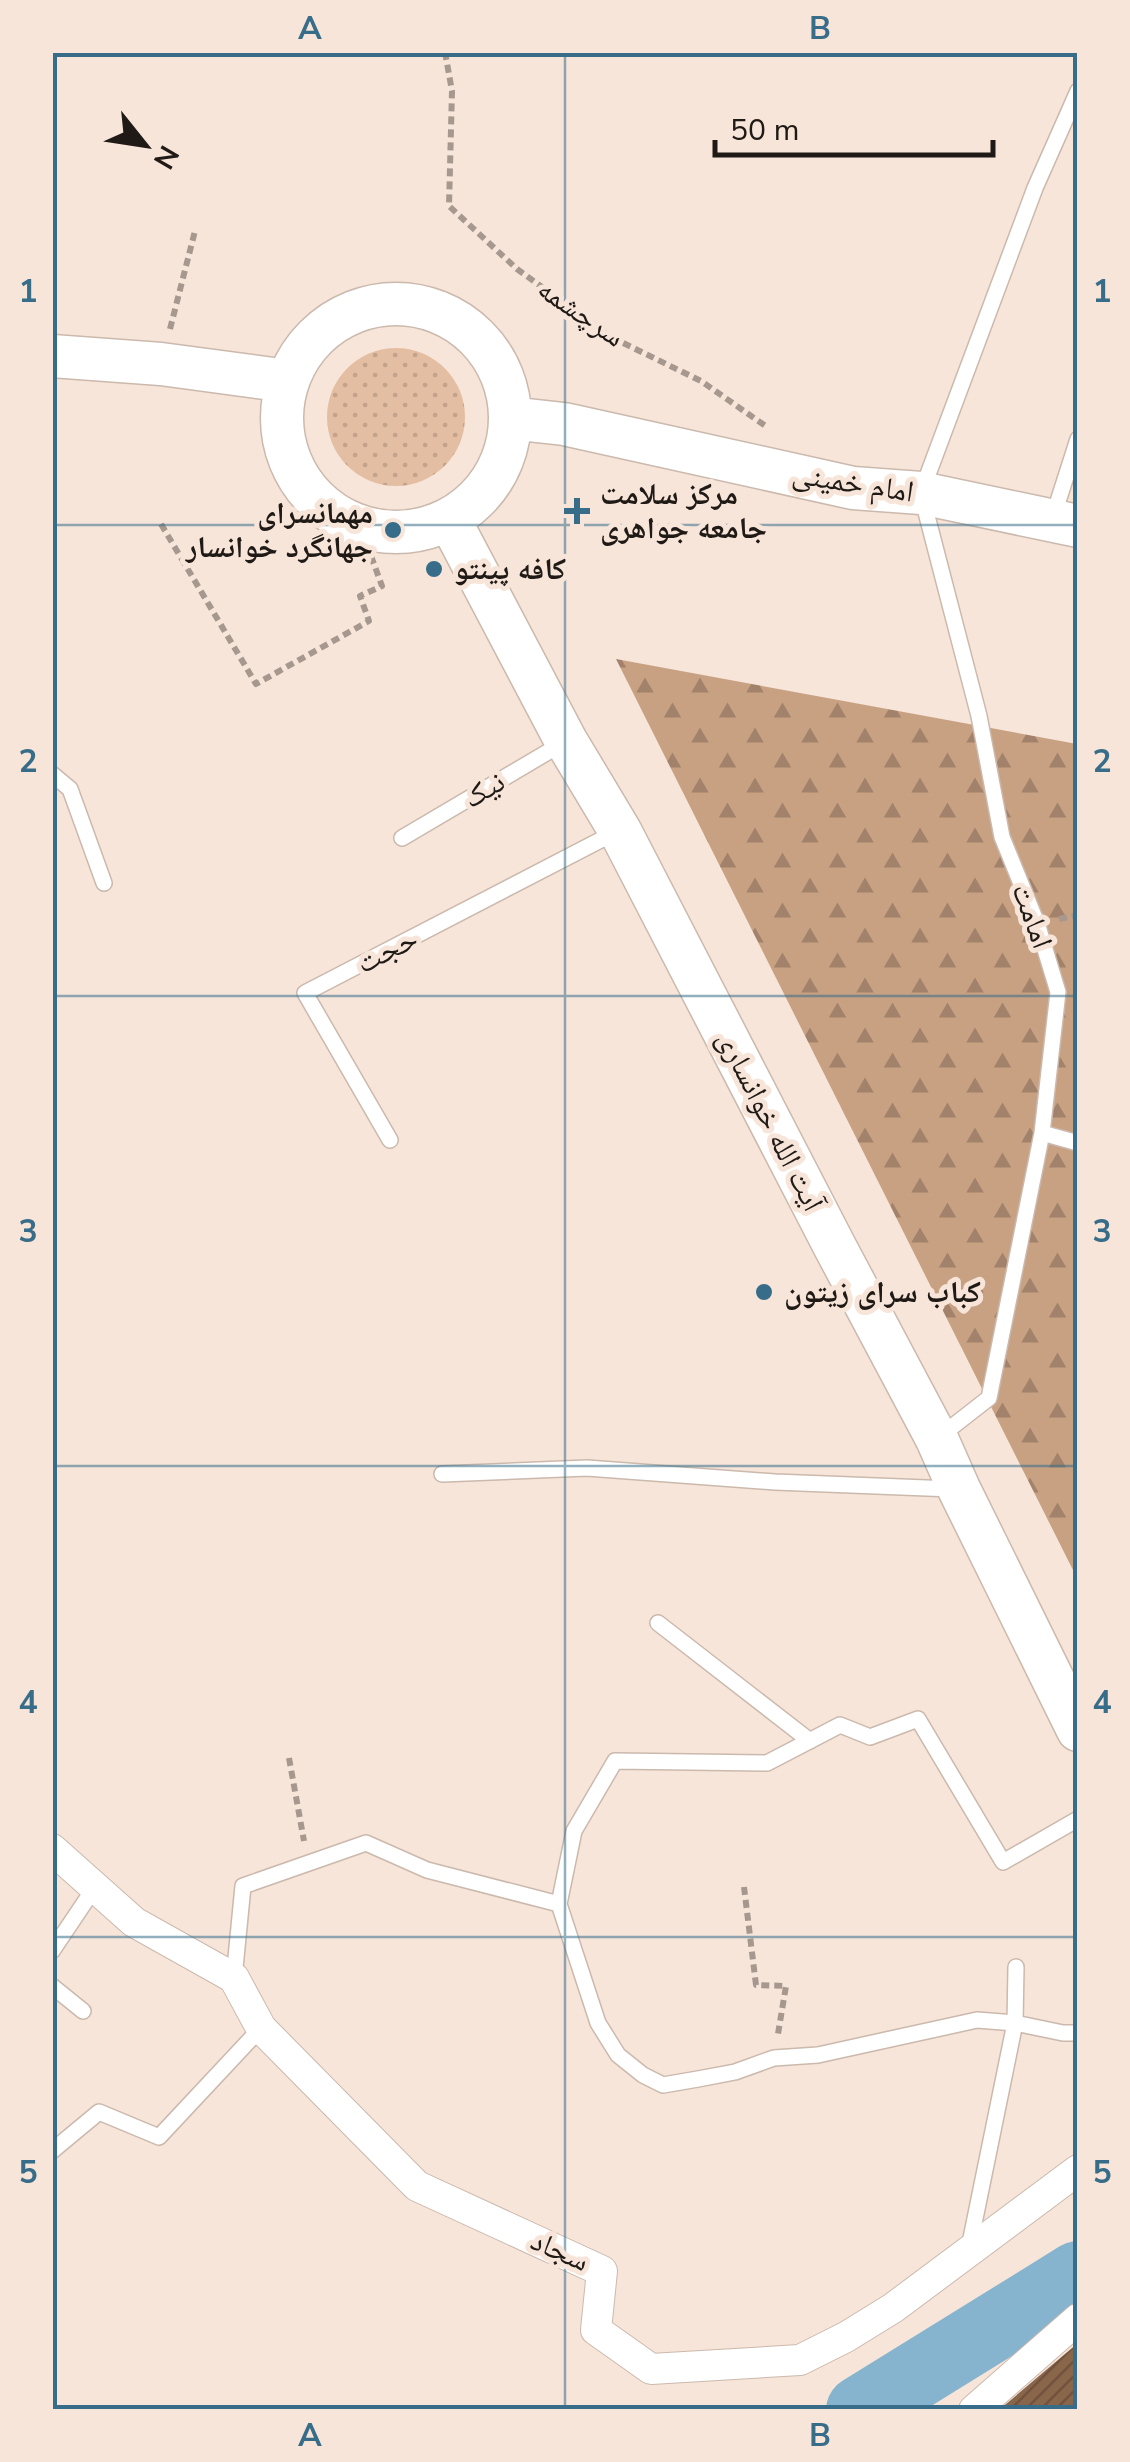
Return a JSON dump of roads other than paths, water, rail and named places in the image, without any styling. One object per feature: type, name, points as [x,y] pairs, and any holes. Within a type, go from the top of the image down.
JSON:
[{"type":"main road","points":[[398,303],[433,309],[464,325],[489,350],[506,382],[510,418],[506,449],[494,478],[474,502],[448,519],[420,530],[390,532],[360,526],[328,510],[303,484],[287,452],[282,416],[288,381],[305,350],[330,324],[362,308],[398,303]]},
{"type":"main road","points":[[52,356],[160,364],[288,381]]},
{"type":"main road","name":"امام خمینی","points":[[510,418],[564,424],[853,488],[921,493],[1065,523]]},
{"type":"main road","name":"آیت الله خوانساری","points":[[448,519],[566,741],[620,831],[937,1439],[1078,1730]]},
{"type":"street","points":[[52,1849],[134,1922],[234,1978]]},
{"type":"street","name":"سجاد","points":[[234,1978],[261,2028],[417,2186],[602,2271],[596,2330],[651,2368],[800,2360],[893,2308],[1078,2170]]},
{"type":"street","points":[[974,2410],[1078,2319]]},
{"type":"lane","points":[[921,493],[1035,188],[1078,91]]},
{"type":"lane","points":[[1065,523],[1078,439]]},
{"type":"lane","name":"امامت","points":[[921,493],[979,716],[1002,838],[1037,923],[1058,992],[1042,1133],[989,1398],[937,1439]]},
{"type":"lane","name":"نیک","points":[[402,838],[566,741]]},
{"type":"lane","points":[[52,774],[70,790],[104,883]]},
{"type":"lane","name":"حجت","points":[[390,1140],[304,993],[620,831]]},
{"type":"lane","points":[[1042,1133],[1078,1144]]},
{"type":"lane","points":[[442,1474],[586,1468],[775,1482],[959,1489]]},
{"type":"lane","points":[[658,1622],[810,1741]]},
{"type":"lane","points":[[1078,1820],[1003,1862],[918,1718],[870,1737],[840,1725],[767,1763],[615,1761],[574,1831],[559,1904],[598,2023],[618,2056],[662,2085],[735,2072],[774,2058],[818,2055],[977,2020],[1078,2033]]},
{"type":"lane","points":[[234,1978],[244,1886],[366,1842],[427,1870],[559,1904]]},
{"type":"lane","points":[[52,1951],[95,1887]]},
{"type":"lane","points":[[968,2252],[1015,2023],[1016,1967]]},
{"type":"lane","points":[[52,1986],[84,2011]]},
{"type":"lane","points":[[52,2151],[99,2112],[159,2137],[261,2028]]},
{"type":"waterway","points":[[860,2410],[1078,2275]]},
{"type":"place","name":"مرکز سلامت جامعه جواهری","points":[[577,511]]},
{"type":"place","name":"مهمانسرای جهانگرد خوانسار","points":[[393,530]]},
{"type":"place","name":"کافه پینتو","points":[[434,569]]},
{"type":"place","name":"کباب سرای زیتون","points":[[764,1292]]}]
